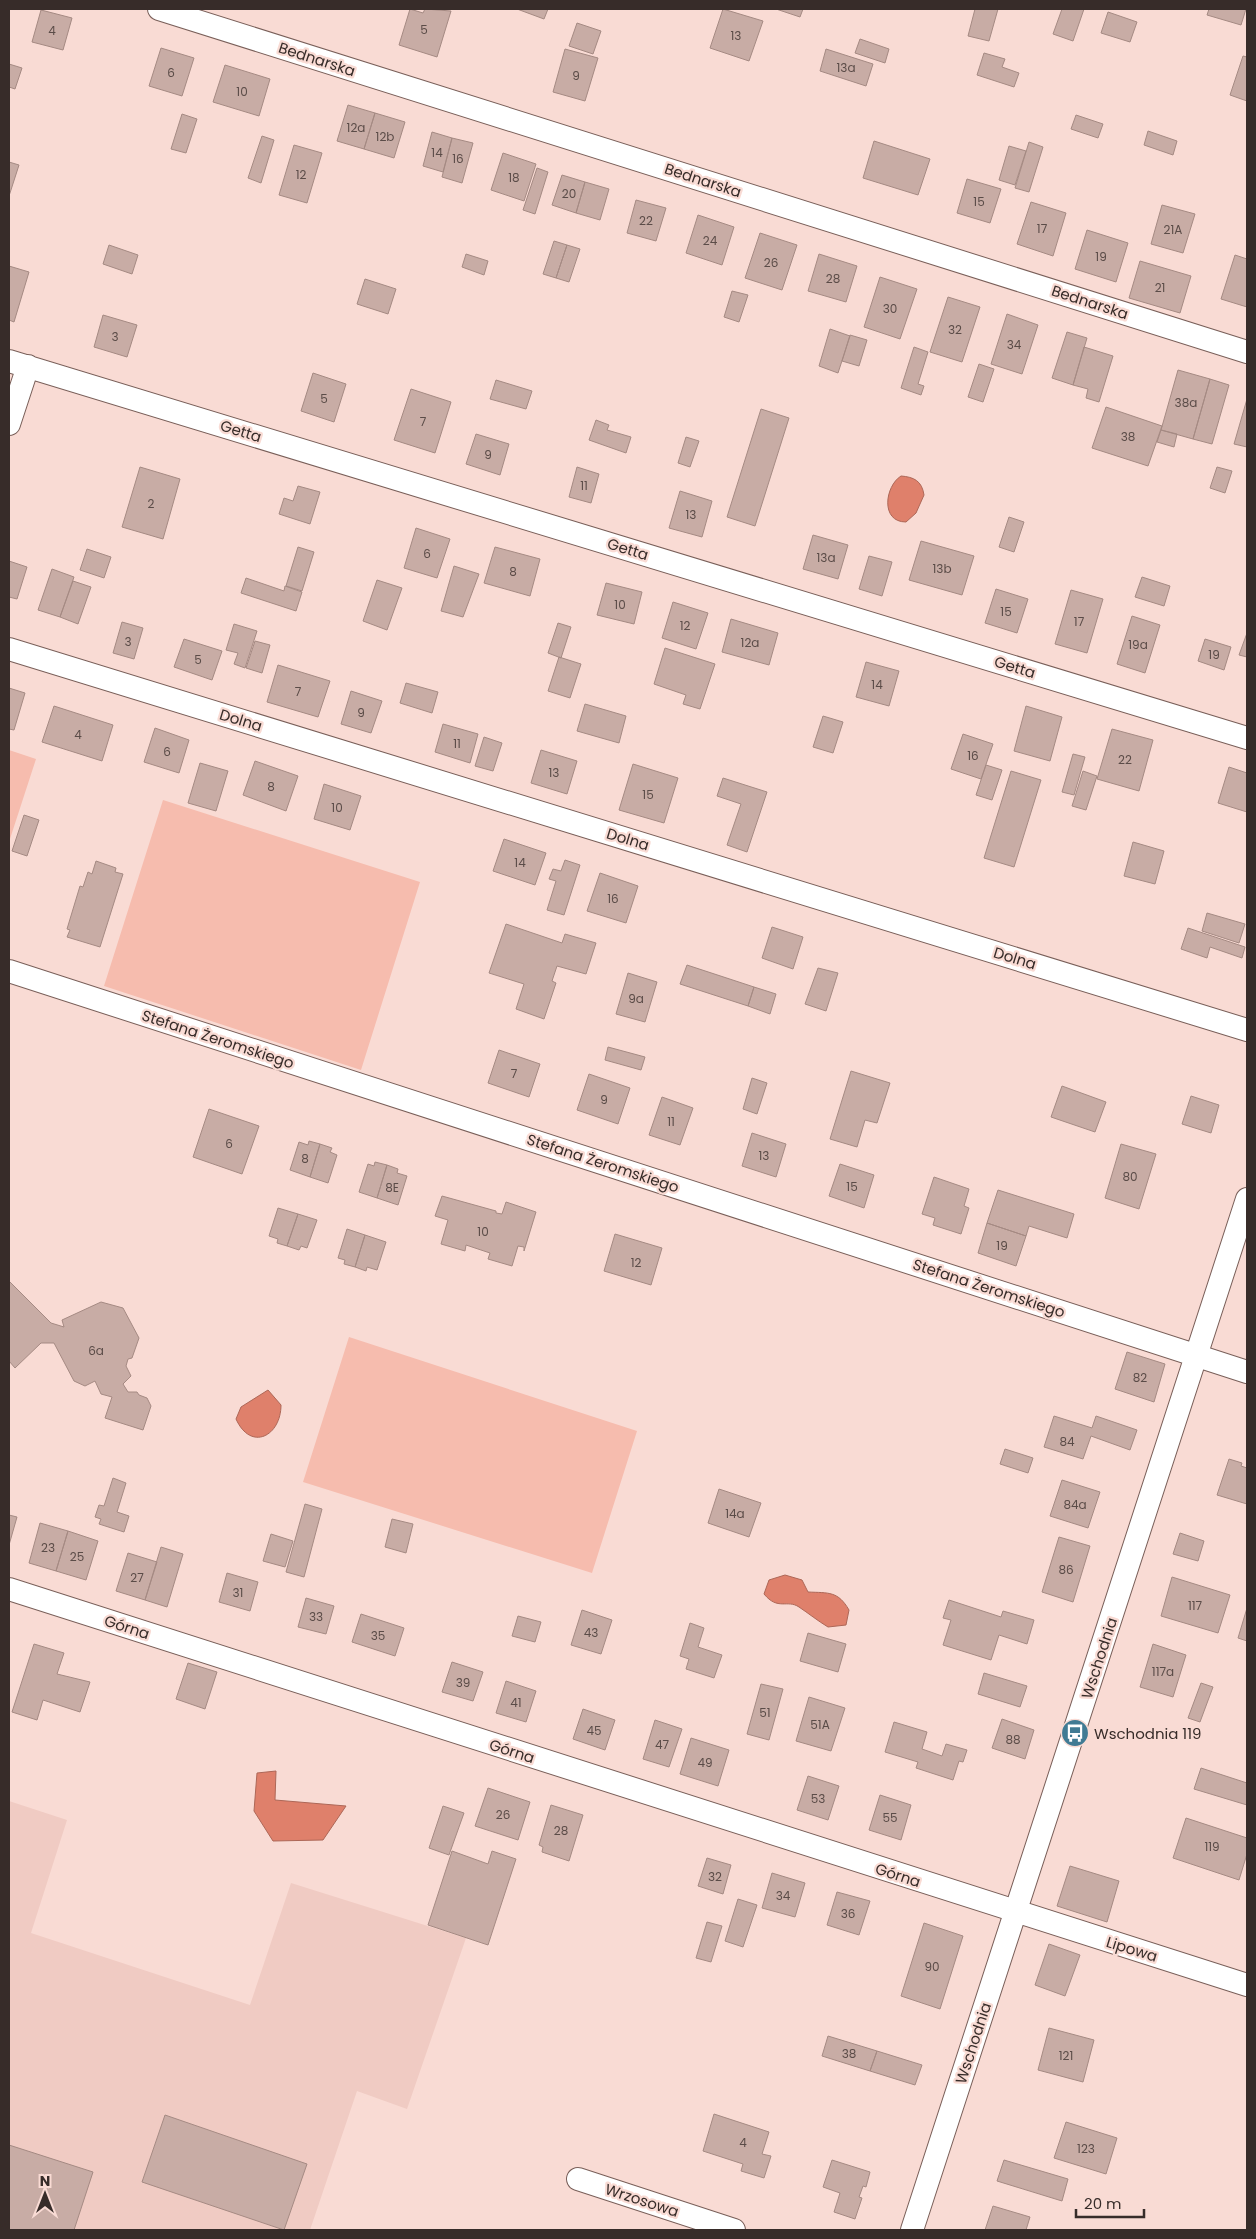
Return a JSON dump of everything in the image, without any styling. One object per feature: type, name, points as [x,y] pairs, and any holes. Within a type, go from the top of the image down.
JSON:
[{"type":"street","name":"Bednarska","points":[[159,9],[1247,352]]},
{"type":"street","points":[[9,424],[18,364]]},
{"type":"street","name":"Getta","points":[[18,364],[1247,738]]},
{"type":"street","name":"Dolna","points":[[9,649],[1247,1030]]},
{"type":"street","name":"Stefana Żeromskiego","points":[[9,971],[1247,1372]]},
{"type":"street","name":"Wschodnia","points":[[912,2230],[1198,1356],[1247,1199]]},
{"type":"street","name":"Górna","points":[[9,1589],[1016,1912]]},
{"type":"street","name":"Lipowa","points":[[1016,1912],[1247,1985]]},
{"type":"street","name":"Wrzosowa","points":[[578,2179],[734,2230]]},
{"type":"shaded area","points":[[901,476],[910,477],[917,481],[924,495],[916,513],[906,522],[892,516],[888,503],[891,487]]},
{"type":"shaded area","points":[[9,750],[36,759],[9,842]]},
{"type":"shaded area","points":[[163,800],[420,882],[361,1070],[104,986]]},
{"type":"shaded area","points":[[349,1337],[637,1431],[592,1573],[303,1482]]},
{"type":"shaded area","points":[[268,1390],[281,1405],[280,1416],[271,1432],[257,1437],[249,1435],[242,1429],[236,1419],[241,1407]]},
{"type":"shaded area","points":[[785,1575],[802,1580],[808,1592],[832,1594],[841,1599],[849,1610],[846,1625],[828,1627],[795,1605],[778,1603],[769,1599],[764,1594],[769,1580]]},
{"type":"shaded area","points":[[276,1771],[275,1800],[346,1806],[323,1840],[273,1841],[254,1811],[257,1773]]},
{"type":"shaded area","points":[[9,1801],[67,1820],[31,1933],[250,2005],[291,1883],[466,1938],[407,2109],[357,2091],[310,2230],[9,2230]]},
{"type":"building","points":[[410,9],[423,13],[425,9],[451,11],[437,57],[399,45]]},
{"type":"building","points":[[517,9],[548,9],[544,19]]},
{"type":"building","points":[[723,9],[763,21],[749,61],[710,48]]},
{"type":"building","points":[[776,9],[803,9],[800,17]]},
{"type":"building","points":[[975,9],[998,9],[989,41],[968,36]]},
{"type":"building","points":[[1062,9],[1084,9],[1073,41],[1053,34]]},
{"type":"building","points":[[1209,9],[1246,9],[1241,25],[1207,15]]},
{"type":"building","points":[[41,10],[72,18],[63,50],[32,42]]},
{"type":"building","points":[[1108,12],[1137,22],[1130,42],[1101,33]]},
{"type":"building","points":[[577,23],[601,31],[593,54],[569,46]]},
{"type":"building","points":[[860,39],[889,49],[885,63],[855,53]]},
{"type":"building","points":[[161,48],[194,58],[182,96],[149,86]]},
{"type":"building","points":[[565,49],[598,58],[585,101],[553,92]]},
{"type":"building","points":[[826,49],[873,64],[866,86],[820,71]]},
{"type":"building","points":[[984,53],[1005,59],[1002,67],[1019,73],[1014,87],[977,75]]},
{"type":"building","points":[[1243,56],[1247,57],[1247,101],[1230,95]]},
{"type":"building","points":[[9,64],[22,68],[15,89],[9,87]]},
{"type":"building","points":[[225,65],[270,79],[259,116],[213,102]]},
{"type":"building","points":[[348,105],[375,113],[364,149],[337,141]]},
{"type":"building","points":[[375,113],[405,122],[394,158],[364,149]]},
{"type":"building","points":[[182,114],[197,119],[186,153],[171,149]]},
{"type":"building","points":[[1076,115],[1103,124],[1098,138],[1071,129]]},
{"type":"building","points":[[1148,131],[1177,141],[1173,155],[1144,145]]},
{"type":"building","points":[[432,132],[452,138],[443,172],[423,166]]},
{"type":"building","points":[[262,136],[274,140],[261,183],[248,178]]},
{"type":"building","points":[[452,138],[473,143],[462,183],[442,177]]},
{"type":"building","points":[[874,141],[930,159],[918,195],[863,178]]},
{"type":"building","points":[[1029,142],[1043,147],[1029,192],[1015,188]]},
{"type":"building","points":[[294,145],[322,153],[307,203],[279,195]]},
{"type":"building","points":[[1009,146],[1026,151],[1015,185],[999,180]]},
{"type":"building","points":[[503,153],[536,164],[524,201],[491,190]]},
{"type":"building","points":[[9,162],[19,165],[9,196]]},
{"type":"building","points":[[537,168],[548,172],[535,214],[523,210]]},
{"type":"building","points":[[562,175],[585,182],[576,213],[552,205]]},
{"type":"building","points":[[967,179],[1001,189],[990,223],[957,213]]},
{"type":"building","points":[[585,182],[609,189],[600,220],[576,213]]},
{"type":"building","points":[[636,200],[666,208],[656,241],[627,233]]},
{"type":"building","points":[[1031,202],[1066,213],[1053,256],[1017,244]]},
{"type":"building","points":[[1162,205],[1195,214],[1183,253],[1151,244]]},
{"type":"building","points":[[698,215],[734,227],[722,265],[686,253]]},
{"type":"building","points":[[1087,230],[1128,243],[1116,282],[1075,269]]},
{"type":"building","points":[[760,233],[797,245],[782,290],[745,278]]},
{"type":"building","points":[[554,241],[567,245],[556,278],[543,274]]},
{"type":"building","points":[[109,245],[138,255],[132,274],[103,264]]},
{"type":"building","points":[[567,245],[580,249],[569,282],[556,278]]},
{"type":"building","points":[[466,254],[488,261],[484,275],[462,267]]},
{"type":"building","points":[[819,254],[857,266],[846,302],[808,291]]},
{"type":"building","points":[[1235,255],[1247,259],[1247,307],[1221,299]]},
{"type":"building","points":[[1140,261],[1191,276],[1180,313],[1129,298]]},
{"type":"building","points":[[9,266],[29,272],[14,322],[9,320]]},
{"type":"building","points":[[880,277],[917,289],[900,339],[864,327]]},
{"type":"building","points":[[365,279],[396,289],[388,314],[357,304]]},
{"type":"building","points":[[732,291],[748,295],[739,322],[724,317]]},
{"type":"building","points":[[948,297],[980,307],[962,362],[930,352]]},
{"type":"building","points":[[1007,314],[1038,325],[1022,374],[991,364]]},
{"type":"building","points":[[103,315],[137,325],[127,357],[94,347]]},
{"type":"building","points":[[830,329],[850,336],[838,373],[819,366]]},
{"type":"building","points":[[1067,332],[1087,338],[1073,385],[1052,378]]},
{"type":"building","points":[[850,335],[867,340],[859,366],[842,361]]},
{"type":"building","points":[[914,347],[928,352],[918,384],[924,386],[921,395],[901,388]]},
{"type":"building","points":[[1084,347],[1113,356],[1099,402],[1086,398],[1088,389],[1073,385]]},
{"type":"building","points":[[979,364],[994,369],[983,402],[968,397]]},
{"type":"building","points":[[1178,370],[1210,379],[1193,439],[1161,430]]},
{"type":"building","points":[[313,373],[346,384],[334,422],[301,411]]},
{"type":"building","points":[[1210,379],[1229,385],[1212,444],[1193,439]]},
{"type":"building","points":[[496,380],[532,391],[526,409],[490,399]]},
{"type":"building","points":[[411,389],[451,402],[435,453],[394,440]]},
{"type":"building","points":[[1247,399],[1247,447],[1234,444]]},
{"type":"building","points":[[1106,407],[1162,426],[1148,466],[1092,448]]},
{"type":"building","points":[[761,409],[789,418],[755,526],[727,517]]},
{"type":"building","points":[[596,420],[609,425],[607,430],[631,437],[626,453],[589,440]]},
{"type":"building","points":[[1161,430],[1177,434],[1174,447],[1157,442]]},
{"type":"building","points":[[476,434],[509,444],[500,475],[466,464]]},
{"type":"building","points":[[686,437],[699,441],[690,467],[678,463]]},
{"type":"building","points":[[140,467],[180,479],[163,539],[122,527]]},
{"type":"building","points":[[577,467],[599,474],[591,503],[569,497]]},
{"type":"building","points":[[1217,467],[1232,471],[1225,493],[1210,488]]},
{"type":"building","points":[[298,486],[320,492],[310,524],[279,514],[284,498],[293,501]]},
{"type":"building","points":[[680,491],[712,501],[702,537],[669,528]]},
{"type":"building","points":[[1009,517],[1024,522],[1014,552],[999,547]]},
{"type":"building","points":[[416,528],[450,539],[437,578],[404,568]]},
{"type":"building","points":[[813,535],[848,545],[838,579],[803,569]]},
{"type":"building","points":[[921,541],[974,556],[962,595],[909,580]]},
{"type":"building","points":[[298,547],[314,552],[302,591],[286,586]]},
{"type":"building","points":[[495,547],[540,559],[530,596],[484,583]]},
{"type":"building","points":[[87,549],[111,557],[104,578],[80,570]]},
{"type":"building","points":[[869,556],[892,562],[882,596],[859,589]]},
{"type":"building","points":[[9,561],[27,567],[17,599],[9,597]]},
{"type":"building","points":[[454,566],[479,574],[463,617],[441,611]]},
{"type":"building","points":[[52,569],[74,577],[60,617],[38,610]]},
{"type":"building","points":[[1142,577],[1170,586],[1164,606],[1135,597]]},
{"type":"building","points":[[246,578],[284,591],[285,586],[302,592],[296,611],[241,593]]},
{"type":"building","points":[[377,580],[402,588],[387,630],[363,621]]},
{"type":"building","points":[[73,581],[91,587],[78,624],[60,617]]},
{"type":"building","points":[[606,583],[642,592],[634,624],[597,615]]},
{"type":"building","points":[[996,589],[1028,599],[1017,633],[985,623]]},
{"type":"building","points":[[1071,590],[1103,599],[1087,653],[1055,644]]},
{"type":"building","points":[[673,602],[708,613],[696,649],[662,638]]},
{"type":"building","points":[[1132,616],[1160,625],[1145,673],[1117,664]]},
{"type":"building","points":[[731,619],[778,633],[769,665],[722,652]]},
{"type":"building","points":[[122,622],[143,628],[134,659],[113,653]]},
{"type":"building","points":[[558,623],[571,627],[561,658],[548,653]]},
{"type":"building","points":[[234,624],[257,631],[245,668],[234,664],[238,653],[226,650]]},
{"type":"building","points":[[1247,633],[1247,657],[1239,655]]},
{"type":"building","points":[[184,639],[222,651],[212,680],[174,667]]},
{"type":"building","points":[[1205,639],[1231,647],[1224,670],[1198,661]]},
{"type":"building","points":[[255,641],[270,645],[262,673],[246,668]]},
{"type":"building","points":[[665,648],[715,664],[700,709],[683,704],[686,695],[654,684]]},
{"type":"building","points":[[559,657],[581,664],[570,698],[548,691]]},
{"type":"building","points":[[866,662],[899,671],[889,706],[856,697]]},
{"type":"building","points":[[278,665],[330,681],[318,717],[267,702]]},
{"type":"building","points":[[406,683],[438,692],[432,713],[400,703]]},
{"type":"building","points":[[9,688],[25,693],[14,730],[9,729]]},
{"type":"building","points":[[351,691],[382,701],[371,733],[341,724]]},
{"type":"building","points":[[585,704],[626,716],[619,743],[577,731]]},
{"type":"building","points":[[54,706],[113,725],[102,761],[42,742]]},
{"type":"building","points":[[1026,706],[1062,717],[1050,761],[1014,751]]},
{"type":"building","points":[[823,716],[843,722],[833,753],[813,747]]},
{"type":"building","points":[[443,724],[478,734],[470,763],[435,752]]},
{"type":"building","points":[[155,728],[189,740],[179,773],[144,762]]},
{"type":"building","points":[[1112,729],[1153,740],[1139,791],[1097,779]]},
{"type":"building","points":[[963,734],[993,744],[981,779],[951,769]]},
{"type":"building","points":[[484,737],[502,743],[493,771],[475,766]]},
{"type":"building","points":[[541,750],[577,761],[567,794],[531,783]]},
{"type":"building","points":[[1073,754],[1085,757],[1074,795],[1062,792]]},
{"type":"building","points":[[255,761],[298,776],[286,811],[243,795]]},
{"type":"building","points":[[200,763],[228,771],[216,811],[188,803]]},
{"type":"building","points":[[633,764],[678,778],[664,823],[619,810]]},
{"type":"building","points":[[986,765],[1002,770],[992,800],[976,795]]},
{"type":"building","points":[[1229,767],[1247,773],[1247,812],[1218,803]]},
{"type":"building","points":[[1011,771],[1041,780],[1014,867],[984,858]]},
{"type":"building","points":[[1083,771],[1097,776],[1086,810],[1072,806]]},
{"type":"building","points":[[723,778],[767,792],[747,852],[727,845],[741,804],[717,796]]},
{"type":"building","points":[[324,784],[361,796],[350,830],[314,819]]},
{"type":"building","points":[[24,815],[39,820],[27,856],[12,851]]},
{"type":"building","points":[[504,839],[546,853],[535,885],[493,871]]},
{"type":"building","points":[[1133,842],[1164,851],[1155,884],[1124,876]]},
{"type":"building","points":[[565,860],[580,865],[564,915],[547,910],[556,881],[549,879],[553,869],[561,871]]},
{"type":"building","points":[[96,861],[116,868],[115,872],[123,874],[100,947],[67,937],[70,930],[67,929],[80,886],[83,887],[88,872],[92,874]]},
{"type":"building","points":[[600,873],[638,886],[626,923],[587,911]]},
{"type":"building","points":[[1207,913],[1245,924],[1239,943],[1202,931]]},
{"type":"building","points":[[506,924],[562,943],[565,934],[596,943],[586,974],[557,966],[552,981],[556,983],[544,1019],[516,1009],[524,984],[489,973]]},
{"type":"building","points":[[772,927],[803,937],[793,969],[762,958]]},
{"type":"building","points":[[1188,928],[1245,947],[1242,958],[1210,947],[1207,958],[1181,949]]},
{"type":"building","points":[[687,965],[754,987],[748,1006],[680,984]]},
{"type":"building","points":[[818,968],[838,973],[826,1011],[805,1004]]},
{"type":"building","points":[[628,973],[657,982],[645,1022],[616,1014]]},
{"type":"building","points":[[754,987],[776,994],[770,1014],[748,1006]]},
{"type":"building","points":[[608,1047],[645,1057],[641,1070],[605,1060]]},
{"type":"building","points":[[499,1050],[540,1064],[529,1097],[488,1083]]},
{"type":"building","points":[[851,1071],[890,1083],[877,1123],[865,1120],[857,1147],[830,1139]]},
{"type":"building","points":[[589,1074],[630,1088],[618,1124],[577,1110]]},
{"type":"building","points":[[752,1078],[767,1083],[757,1114],[743,1109]]},
{"type":"building","points":[[1062,1086],[1106,1102],[1095,1132],[1051,1117]]},
{"type":"building","points":[[1191,1096],[1219,1105],[1211,1133],[1182,1124]]},
{"type":"building","points":[[662,1097],[693,1108],[680,1145],[649,1135]]},
{"type":"building","points":[[209,1109],[259,1126],[242,1174],[193,1157]]},
{"type":"building","points":[[752,1133],[786,1144],[776,1177],[742,1166]]},
{"type":"building","points":[[309,1141],[320,1144],[310,1177],[290,1170],[299,1142],[308,1145]]},
{"type":"building","points":[[320,1144],[332,1148],[330,1152],[337,1155],[328,1183],[310,1177]]},
{"type":"building","points":[[1121,1144],[1156,1154],[1139,1209],[1105,1198]]},
{"type":"building","points":[[375,1162],[387,1165],[377,1198],[359,1192],[368,1164],[374,1166]]},
{"type":"building","points":[[840,1164],[874,1175],[864,1208],[829,1196]]},
{"type":"building","points":[[387,1165],[398,1169],[397,1173],[407,1176],[398,1205],[377,1198]]},
{"type":"building","points":[[934,1177],[969,1189],[964,1206],[969,1208],[961,1234],[933,1225],[935,1218],[922,1214]]},
{"type":"building","points":[[998,1190],[1074,1214],[1067,1238],[1029,1226],[1026,1236],[987,1223]]},
{"type":"building","points":[[442,1196],[496,1211],[496,1213],[502,1214],[506,1202],[536,1212],[524,1251],[524,1247],[518,1246],[512,1266],[488,1259],[490,1253],[466,1245],[465,1251],[441,1244],[448,1220],[435,1216]]},
{"type":"building","points":[[278,1208],[298,1214],[287,1246],[277,1243],[278,1239],[269,1236]]},
{"type":"building","points":[[298,1214],[317,1220],[307,1248],[301,1246],[299,1250],[287,1246]]},
{"type":"building","points":[[987,1223],[1026,1236],[1016,1266],[978,1253]]},
{"type":"building","points":[[347,1229],[365,1235],[355,1267],[344,1264],[345,1260],[338,1258]]},
{"type":"building","points":[[615,1234],[662,1248],[651,1285],[604,1271]]},
{"type":"building","points":[[365,1235],[386,1242],[377,1270],[367,1267],[366,1271],[355,1267]]},
{"type":"building","points":[[9,1281],[51,1323],[64,1327],[62,1320],[101,1302],[123,1308],[139,1338],[132,1358],[128,1359],[126,1366],[131,1376],[123,1384],[128,1392],[137,1392],[139,1395],[147,1398],[151,1406],[143,1430],[105,1418],[112,1397],[101,1394],[95,1381],[85,1386],[74,1381],[54,1343],[41,1343],[15,1368],[9,1361]]},
{"type":"building","points":[[1127,1352],[1165,1364],[1154,1402],[1115,1389]]},
{"type":"building","points":[[1054,1416],[1092,1428],[1096,1416],[1137,1430],[1130,1450],[1091,1436],[1083,1459],[1044,1447]]},
{"type":"building","points":[[1005,1449],[1033,1458],[1028,1473],[1000,1464]]},
{"type":"building","points":[[1229,1459],[1242,1463],[1241,1466],[1247,1468],[1247,1504],[1217,1495]]},
{"type":"building","points":[[113,1478],[126,1483],[117,1512],[129,1516],[124,1532],[99,1524],[101,1519],[95,1517],[99,1505],[104,1506]]},
{"type":"building","points":[[1062,1480],[1100,1492],[1088,1528],[1050,1516]]},
{"type":"building","points":[[719,1489],[761,1503],[749,1537],[708,1523]]},
{"type":"building","points":[[305,1504],[322,1509],[304,1577],[286,1572]]},
{"type":"building","points":[[9,1515],[17,1517],[9,1545]]},
{"type":"building","points":[[392,1519],[413,1524],[406,1553],[385,1547]]},
{"type":"building","points":[[40,1523],[68,1531],[56,1571],[29,1563]]},
{"type":"building","points":[[68,1531],[98,1541],[86,1580],[56,1571]]},
{"type":"building","points":[[1180,1533],[1204,1541],[1198,1561],[1173,1554]]},
{"type":"building","points":[[271,1534],[293,1541],[285,1567],[263,1561]]},
{"type":"building","points":[[1059,1537],[1090,1546],[1073,1602],[1042,1592]]},
{"type":"building","points":[[161,1547],[183,1554],[167,1607],[145,1600]]},
{"type":"building","points":[[128,1553],[157,1562],[145,1600],[116,1591]]},
{"type":"building","points":[[227,1573],[258,1582],[250,1611],[219,1602]]},
{"type":"building","points":[[1172,1577],[1230,1595],[1218,1633],[1161,1616]]},
{"type":"building","points":[[306,1598],[334,1606],[326,1634],[298,1627]]},
{"type":"building","points":[[949,1600],[1001,1617],[1003,1611],[1034,1620],[1027,1644],[999,1635],[991,1660],[943,1645],[951,1620],[943,1618]]},
{"type":"building","points":[[1247,1608],[1247,1641],[1238,1638]]},
{"type":"building","points":[[582,1610],[612,1620],[601,1654],[571,1645]]},
{"type":"building","points":[[361,1614],[404,1628],[395,1656],[352,1642]]},
{"type":"building","points":[[518,1616],[541,1622],[535,1642],[512,1636]]},
{"type":"building","points":[[690,1623],[704,1628],[698,1647],[722,1655],[714,1678],[686,1669],[689,1659],[680,1656]]},
{"type":"building","points":[[808,1633],[846,1644],[838,1672],[800,1661]]},
{"type":"building","points":[[34,1644],[64,1653],[57,1674],[90,1682],[80,1712],[43,1700],[37,1720],[12,1712]]},
{"type":"building","points":[[1153,1644],[1186,1655],[1173,1697],[1140,1687]]},
{"type":"building","points":[[452,1662],[483,1672],[473,1701],[442,1692]]},
{"type":"building","points":[[188,1663],[217,1672],[205,1709],[176,1699]]},
{"type":"building","points":[[984,1673],[1027,1686],[1020,1707],[978,1694]]},
{"type":"building","points":[[506,1681],[536,1691],[526,1722],[496,1713]]},
{"type":"building","points":[[1201,1683],[1213,1687],[1200,1722],[1188,1718]]},
{"type":"building","points":[[761,1684],[783,1689],[769,1740],[747,1734]]},
{"type":"building","points":[[809,1697],[845,1708],[831,1751],[796,1741]]},
{"type":"building","points":[[583,1709],[615,1720],[605,1750],[573,1739]]},
{"type":"building","points":[[1002,1719],[1034,1730],[1025,1759],[992,1748]]},
{"type":"building","points":[[655,1720],[682,1729],[669,1767],[643,1759]]},
{"type":"building","points":[[894,1722],[927,1732],[922,1749],[942,1756],[946,1744],[967,1750],[963,1762],[959,1761],[953,1780],[916,1768],[918,1762],[885,1752]]},
{"type":"building","points":[[691,1738],[729,1750],[718,1786],[680,1774]]},
{"type":"building","points":[[1201,1768],[1247,1783],[1247,1805],[1194,1789]]},
{"type":"building","points":[[808,1776],[839,1786],[828,1820],[797,1810]]},
{"type":"building","points":[[488,1788],[530,1802],[518,1840],[475,1826]]},
{"type":"building","points":[[880,1795],[911,1805],[901,1840],[869,1830]]},
{"type":"building","points":[[551,1805],[583,1815],[569,1861],[542,1852],[543,1847],[539,1845]]},
{"type":"building","points":[[443,1806],[464,1813],[449,1855],[429,1848]]},
{"type":"building","points":[[1186,1818],[1247,1838],[1247,1854],[1239,1880],[1173,1858]]},
{"type":"building","points":[[452,1851],[488,1864],[492,1851],[516,1859],[488,1945],[428,1925]]},
{"type":"building","points":[[707,1858],[731,1865],[723,1894],[698,1886]]},
{"type":"building","points":[[1070,1866],[1119,1881],[1107,1922],[1057,1906]]},
{"type":"building","points":[[772,1873],[805,1883],[795,1917],[762,1908]]},
{"type":"building","points":[[837,1892],[870,1901],[859,1935],[827,1925]]},
{"type":"building","points":[[738,1899],[757,1905],[743,1947],[725,1941]]},
{"type":"building","points":[[707,1922],[722,1926],[711,1962],[696,1958]]},
{"type":"building","points":[[924,1923],[963,1936],[940,2009],[901,1996]]},
{"type":"building","points":[[1049,1944],[1080,1955],[1065,1996],[1035,1985]]},
{"type":"building","points":[[1049,2028],[1094,2040],[1083,2082],[1038,2070]]},
{"type":"building","points":[[828,2036],[877,2051],[870,2071],[822,2056]]},
{"type":"building","points":[[877,2051],[922,2065],[915,2085],[870,2071]]},
{"type":"building","points":[[714,2114],[769,2132],[762,2154],[771,2156],[764,2178],[741,2171],[743,2164],[703,2151]]},
{"type":"building","points":[[165,2115],[307,2164],[284,2230],[142,2182]]},
{"type":"building","points":[[1066,2122],[1117,2138],[1106,2174],[1054,2158]]},
{"type":"building","points":[[9,2145],[93,2172],[74,2230],[9,2230]]},
{"type":"building","points":[[832,2160],[870,2172],[866,2187],[863,2186],[859,2197],[862,2198],[855,2219],[834,2212],[840,2193],[823,2187]]},
{"type":"building","points":[[1004,2160],[1068,2179],[1062,2201],[997,2181]]},
{"type":"building","points":[[993,2206],[1030,2217],[1026,2230],[985,2230]]},
{"type":"place","name":"Wschodnia 119","points":[[1075,1733]]}]
